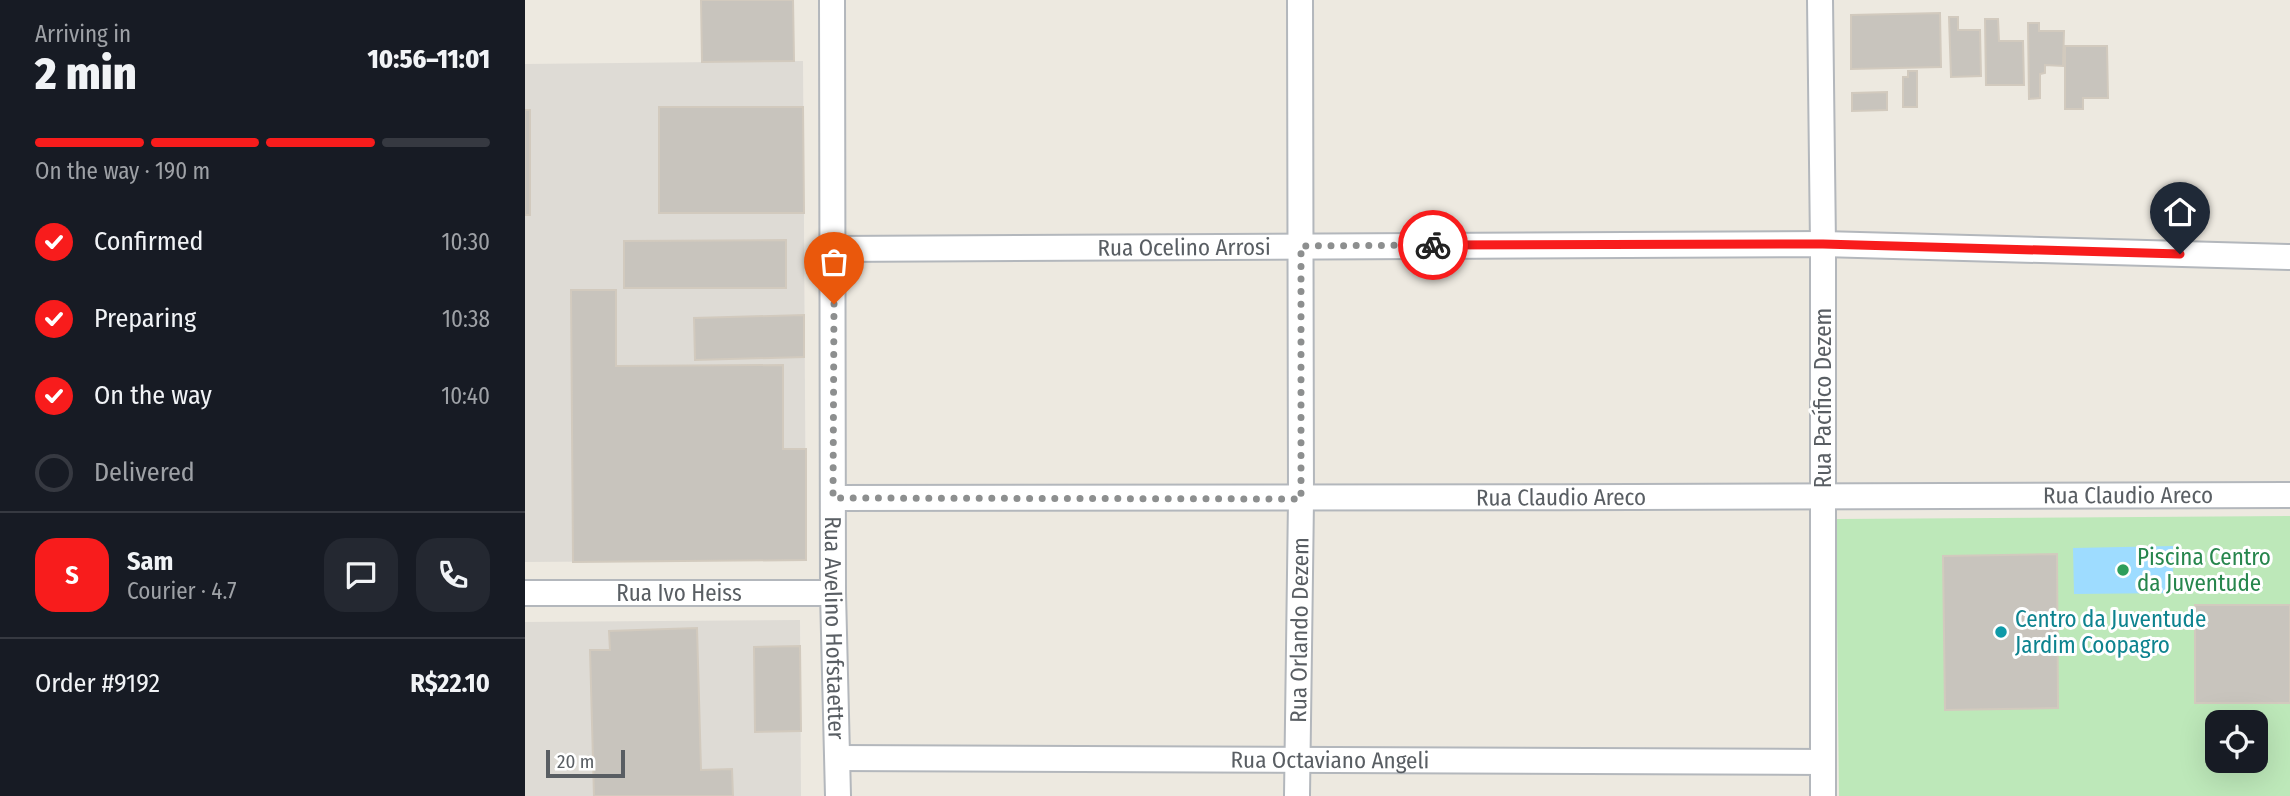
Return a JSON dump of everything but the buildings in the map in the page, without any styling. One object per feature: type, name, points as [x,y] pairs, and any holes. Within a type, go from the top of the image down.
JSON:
[{"type":"street","name":"Rua Avelino Hofstaetter","points":[[832,0],[833,593],[838,796]]},
{"type":"street","name":"Rua Orlando Dezem","points":[[1297,796],[1301,499],[1300,0]]},
{"type":"street","name":"Rua Pacífico Dezem","points":[[1820,0],[1823,796]]},
{"type":"street","name":"Rua Ocelino Arrosi","points":[[834,249],[1823,244],[2290,257]]},
{"type":"street","name":"Rua Claudio Areco","points":[[833,498],[2290,495]]},
{"type":"street","name":"Rua Ivo Heiss","points":[[525,593],[833,593]]},
{"type":"street","name":"Rua Octaviano Angeli","points":[[838,758],[1823,762]]},
{"type":"shaded area","points":[[803,61],[806,560],[525,562],[525,64]]},
{"type":"shaded area","points":[[800,620],[801,796],[525,796],[525,622]]},
{"type":"green space","points":[[2290,516],[2290,796],[1839,796],[1836,519]]},
{"type":"water","name":"Piscina Centro da Juventude","points":[[2173,546],[2173,593],[2074,594],[2073,548]]},
{"type":"way so far","points":[[834,304],[833,498],[1301,499],[1301,246],[1433,245]]},
{"type":"place","name":"Piscina Centro da Juventude","points":[[2123,570]]},
{"type":"place","name":"Centro da Juventude Jardim Coopagro","points":[[2001,632]]},
{"type":"route","points":[[1433,245],[1823,244],[2180,254]]}]
